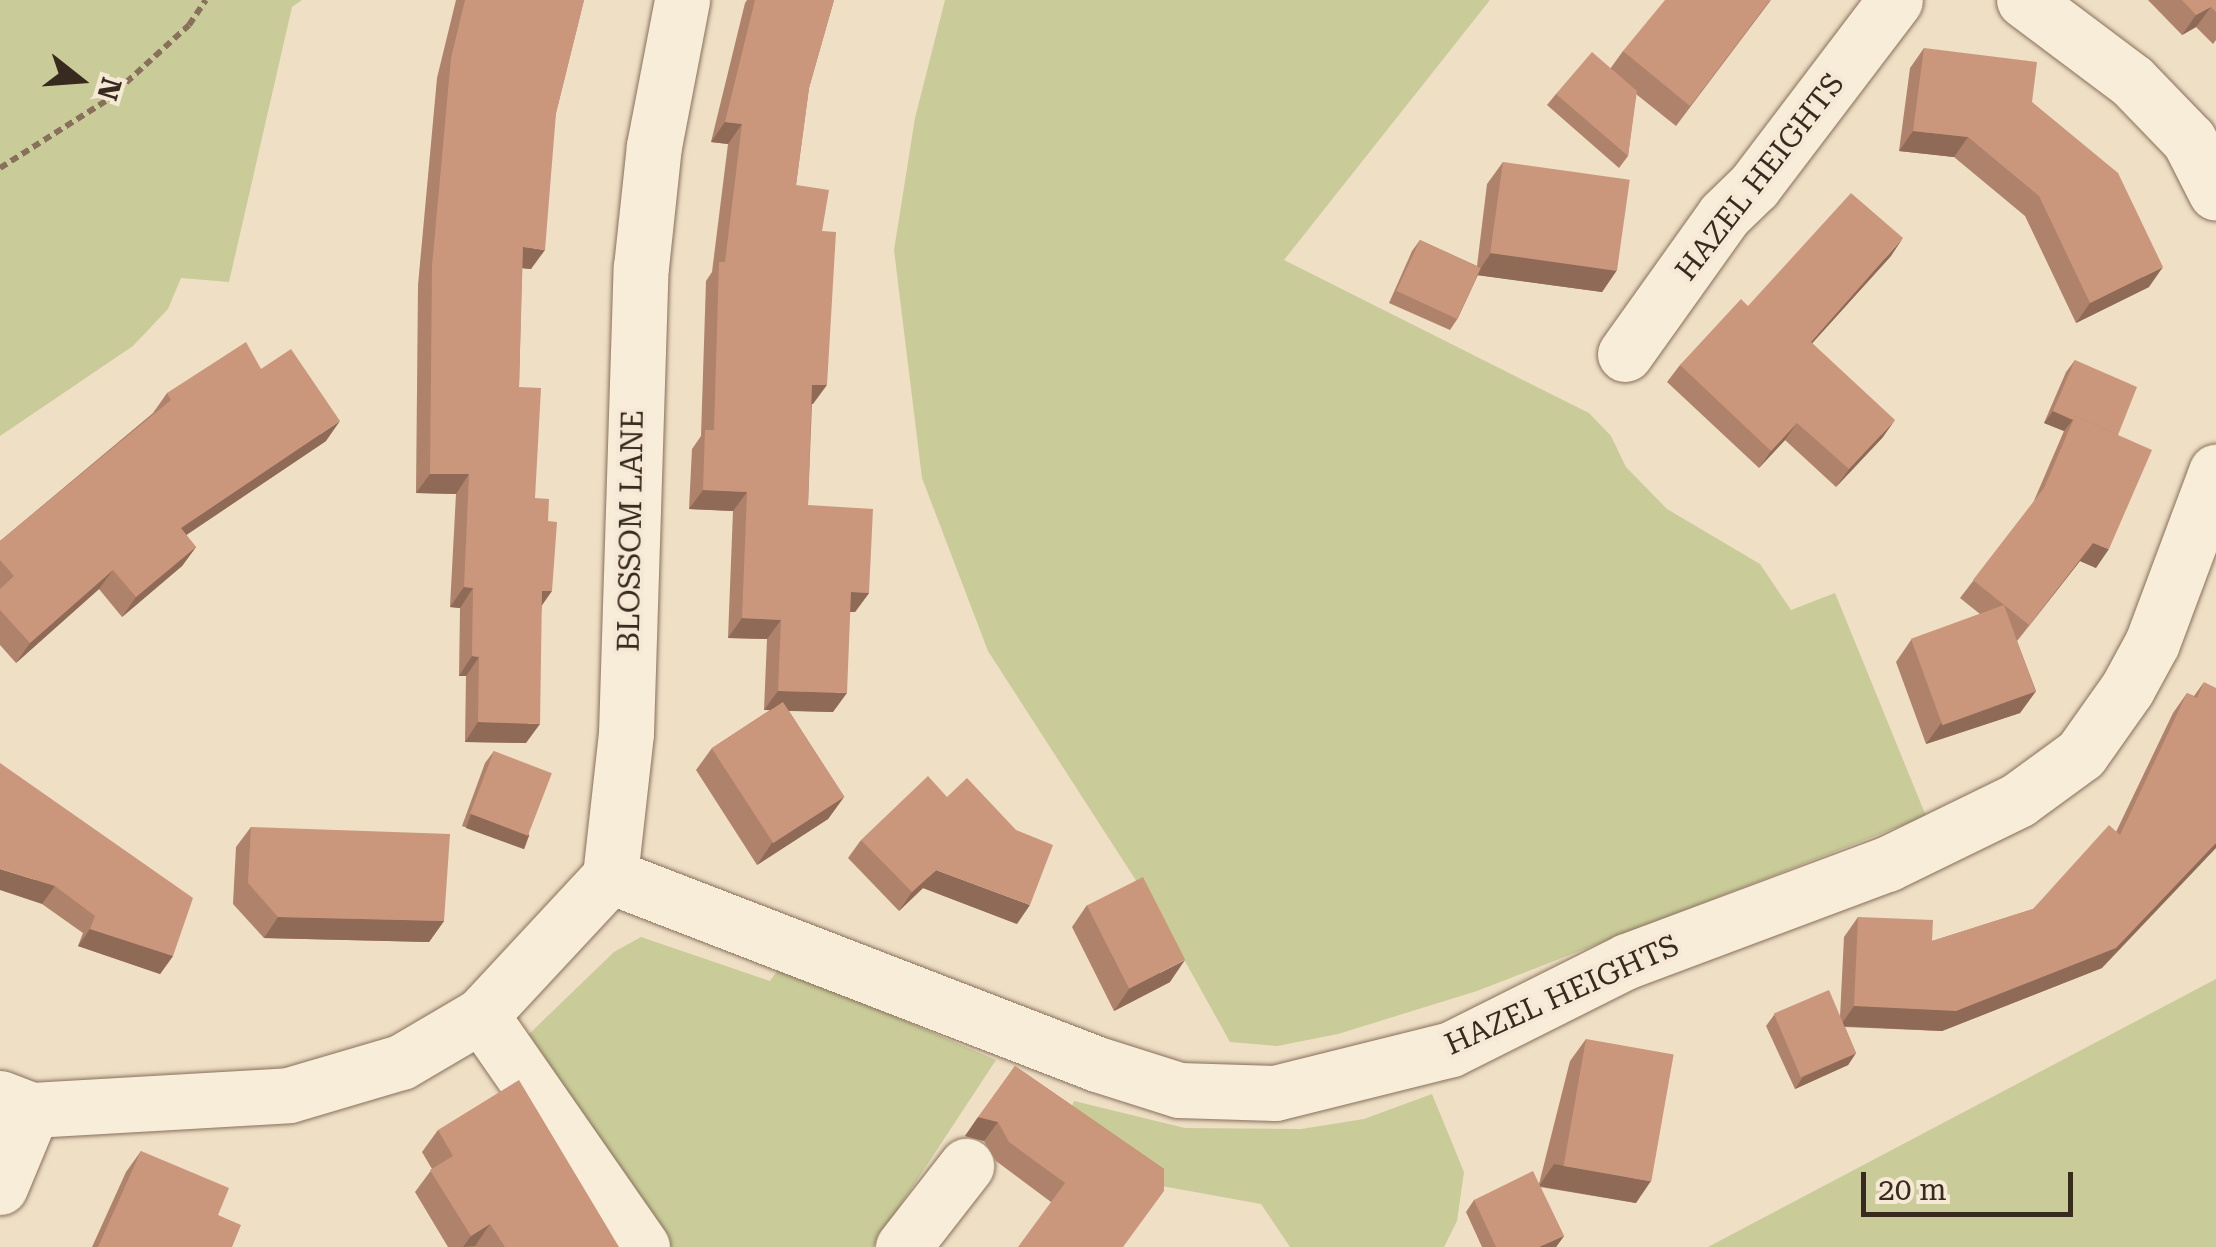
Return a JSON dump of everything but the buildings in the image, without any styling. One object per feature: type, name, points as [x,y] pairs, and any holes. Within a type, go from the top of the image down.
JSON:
[{"type":"street","name":"BLOSSOM LANE","points":[[610,876],[626,732],[641,267],[654,146],[682,0]]},
{"type":"street","name":"HAZEL HEIGHTS","points":[[1625,354],[1724,215],[1754,186],[1895,0]]},
{"type":"street","points":[[2024,0],[2132,80],[2189,140],[2216,193]]},
{"type":"street","name":"HAZEL HEIGHTS","points":[[610,876],[1180,1090],[1275,1093],[1328,1080],[1451,1049],[1627,961],[1887,864],[2018,800],[2081,754],[2127,689],[2158,630],[2216,472]]},
{"type":"street","points":[[0,1188],[16,1104],[290,1095],[402,1062],[482,1015],[610,876]]},
{"type":"street","points":[[482,1015],[642,1247]]},
{"type":"street","points":[[904,1247],[966,1166]]},
{"type":"path","points":[[0,168],[107,100],[188,26],[206,0]]},
{"type":"green space","points":[[0,0],[302,0],[292,7],[229,282],[181,278],[168,309],[133,346],[0,436]]},
{"type":"green space","points":[[945,0],[1490,0],[1284,260],[1589,413],[1611,436],[1626,467],[1667,509],[1760,564],[1791,610],[1835,593],[1926,816],[1477,991],[1338,1034],[1277,1046],[1230,1042],[1166,927],[988,651],[922,478],[894,250],[915,118]]},
{"type":"green space","points":[[641,937],[770,981],[780,967],[996,1060],[873,1247],[671,1247],[529,1034],[614,952]]},
{"type":"green space","points":[[2216,979],[2216,1247],[1708,1247]]},
{"type":"green space","points":[[1432,1094],[1464,1172],[1457,1221],[1444,1247],[1290,1247],[1261,1204],[1145,1183],[1064,1125],[1074,1101],[1185,1128],[1301,1129],[1364,1119]]}]
